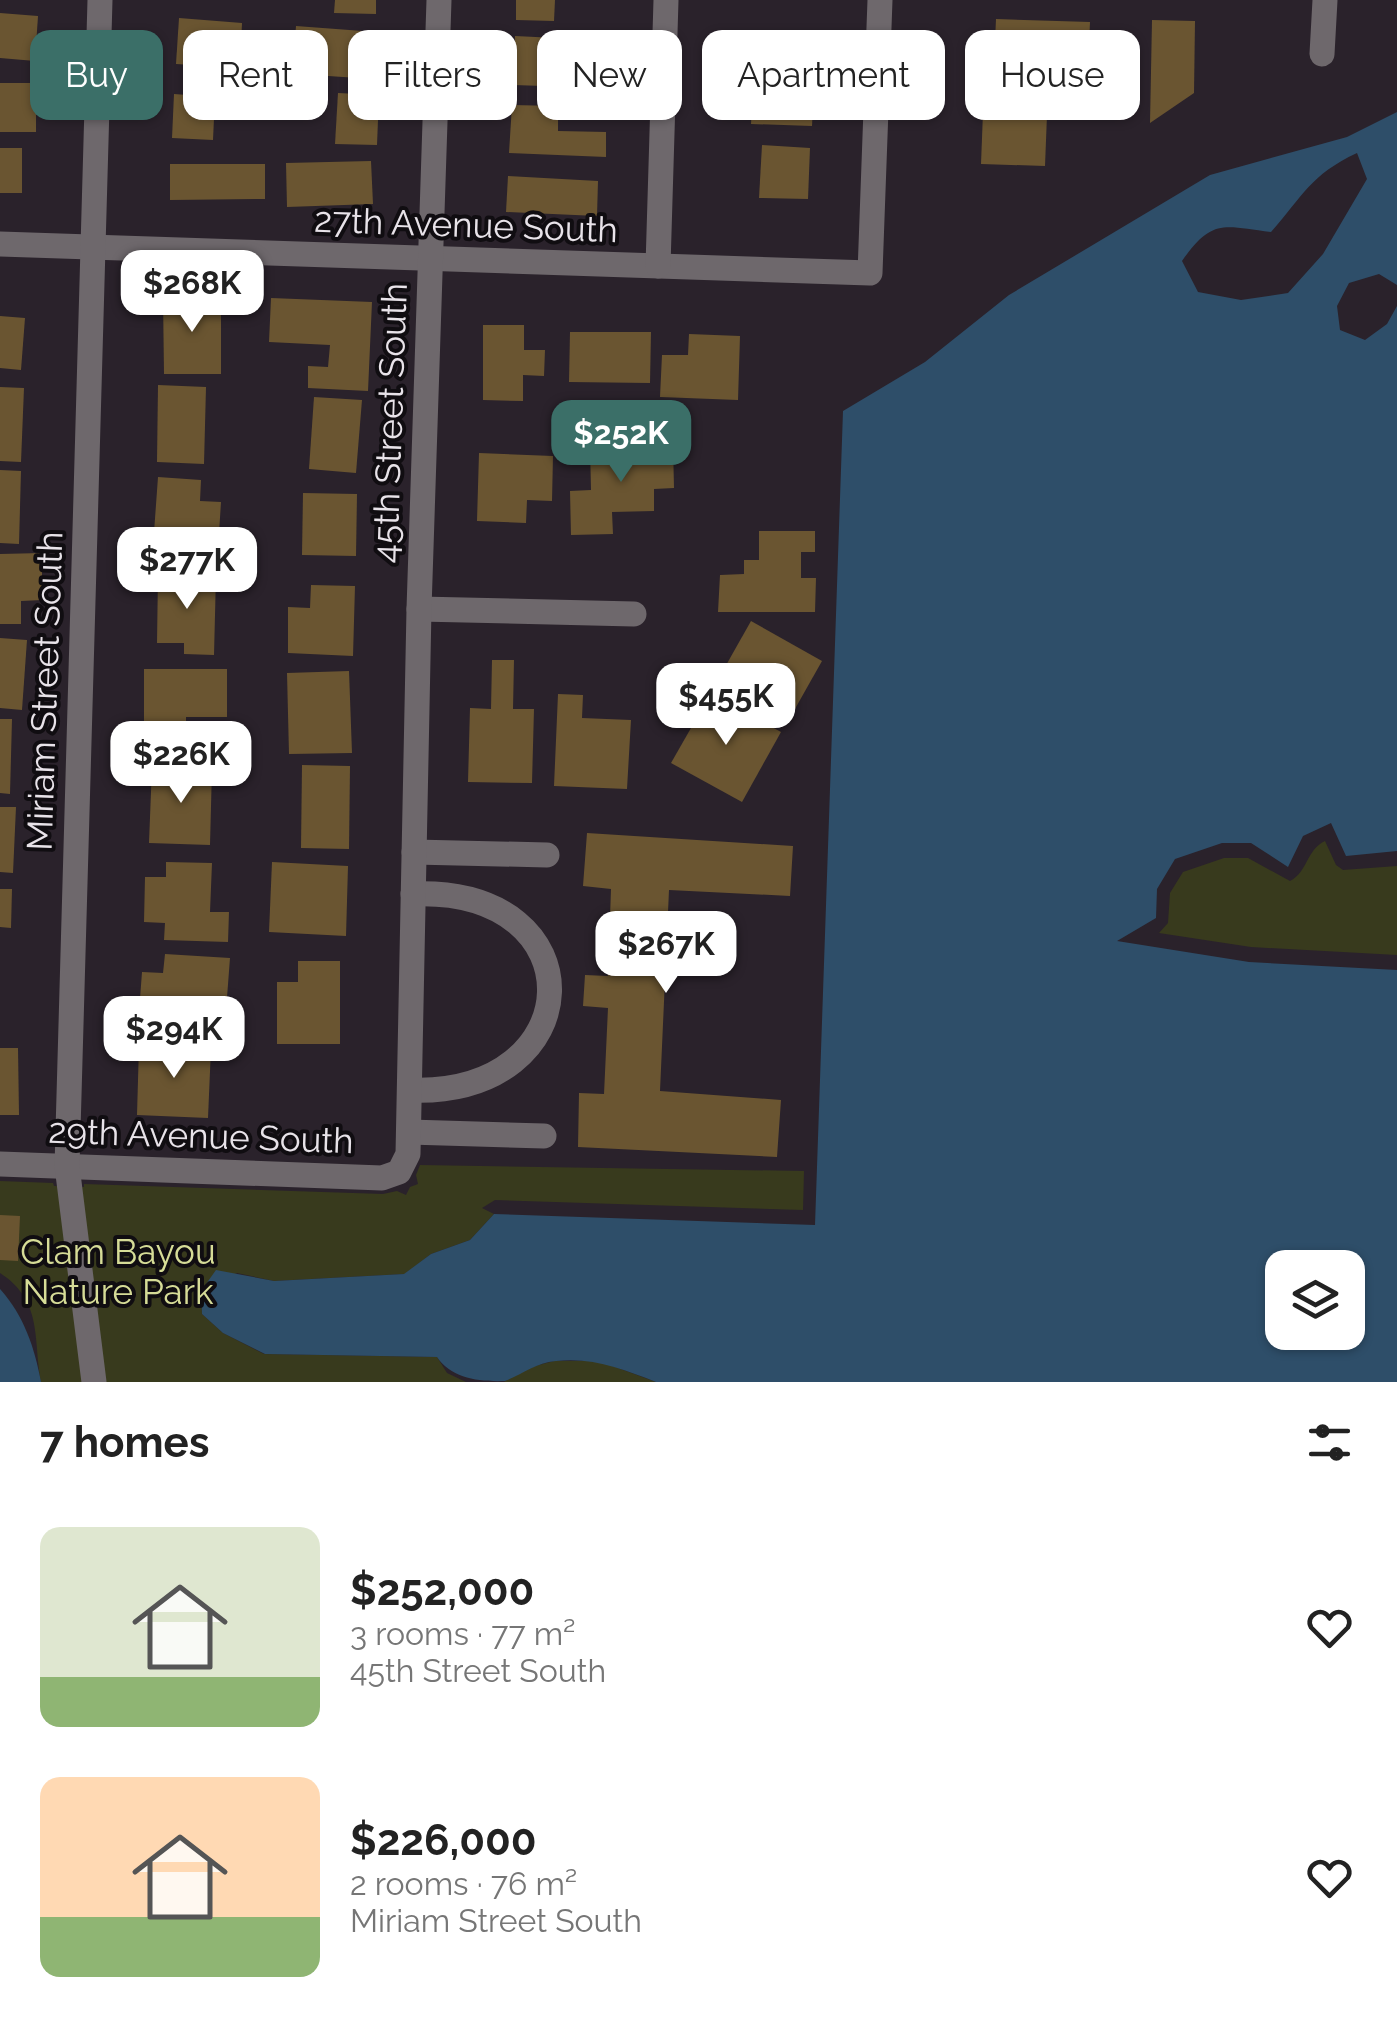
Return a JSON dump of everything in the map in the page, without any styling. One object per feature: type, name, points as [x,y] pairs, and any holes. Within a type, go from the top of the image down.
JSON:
[{"type":"street","name":"Miriam Street South","points":[[94,1382],[66,1166],[100,0]]},
{"type":"street","name":"45th Street South","points":[[399,1172],[408,1154],[409,1132],[419,608],[439,0]]},
{"type":"street","points":[[658,266],[666,0]]},
{"type":"street","name":"27th Avenue South","points":[[0,244],[870,273],[880,0]]},
{"type":"street","points":[[1322,54],[1325,0]]},
{"type":"street","name":"45th Street South","points":[[419,608],[634,614]]},
{"type":"street","points":[[414,852],[547,855]]},
{"type":"street","points":[[410,1090],[459,1090],[506,1068],[533,1039],[552,988],[545,957],[514,922],[480,900],[441,893],[414,894]]},
{"type":"street","points":[[409,1132],[544,1136]]},
{"type":"street","name":"29th Avenue South","points":[[0,1164],[382,1178],[399,1172]]},
{"type":"green space","points":[[1325,841],[1336,865],[1343,870],[1397,866],[1397,955],[1251,947],[1159,933],[1168,923],[1170,893],[1183,872],[1224,858],[1248,858],[1290,881]]},
{"type":"green space","name":"Clam Bayou Nature Park","points":[[420,1165],[804,1171],[803,1210],[495,1200],[482,1208],[494,1214],[470,1240],[431,1254],[405,1274],[274,1281],[237,1273],[201,1291],[202,1314],[223,1333],[264,1354],[437,1357],[447,1373],[466,1382],[41,1382],[30,1308],[14,1284],[0,1273],[0,1181],[84,1187],[383,1194],[397,1191],[406,1195],[410,1187],[418,1184]]},
{"type":"green space","points":[[554,1361],[599,1361],[656,1382],[504,1382],[524,1369]]},
{"type":"water","points":[[1397,112],[1397,285],[1379,274],[1349,283],[1337,306],[1340,330],[1365,340],[1387,324],[1397,306],[1397,851],[1346,856],[1331,823],[1303,836],[1288,867],[1251,843],[1222,843],[1175,859],[1157,889],[1156,918],[1117,941],[1249,962],[1397,970],[1397,1382],[656,1382],[608,1365],[570,1360],[542,1364],[505,1381],[485,1381],[450,1370],[437,1357],[265,1354],[223,1333],[202,1314],[201,1291],[216,1270],[274,1281],[404,1274],[431,1254],[470,1240],[494,1214],[815,1225],[843,411],[925,362],[1009,295],[1210,175],[1347,137]],"holes":[[[1357,153],[1367,179],[1323,254],[1288,293],[1241,300],[1198,292],[1182,261],[1202,237],[1230,227],[1271,232],[1318,178]]]},
{"type":"water","points":[[0,1289],[27,1332],[41,1382],[0,1382]]},
{"type":"building","points":[[335,0],[376,0],[376,14],[334,13]]},
{"type":"building","points":[[516,0],[555,0],[554,21],[516,20]]},
{"type":"building","points":[[0,13],[38,16],[37,30],[30,30],[30,61],[0,58]]},
{"type":"building","points":[[179,18],[242,23],[242,30],[183,30],[183,64],[176,64]]},
{"type":"building","points":[[996,19],[1090,22],[1090,30],[996,30]]},
{"type":"building","points":[[1152,20],[1195,21],[1194,93],[1150,123]]},
{"type":"building","points":[[296,26],[349,30],[348,77],[328,76],[328,30],[296,30]]},
{"type":"building","points":[[517,36],[537,37],[537,86],[517,85]]},
{"type":"building","points":[[0,83],[30,83],[30,120],[36,120],[36,132],[0,132]]},
{"type":"building","points":[[338,93],[348,93],[348,120],[378,120],[377,145],[335,144]]},
{"type":"building","points":[[174,94],[183,95],[183,120],[214,120],[213,140],[172,138]]},
{"type":"building","points":[[517,105],[537,106],[537,120],[558,120],[558,131],[606,132],[606,157],[509,153],[511,120],[517,120]]},
{"type":"building","points":[[751,120],[812,120],[812,126],[751,124]]},
{"type":"building","points":[[983,120],[1047,120],[1045,166],[981,164]]},
{"type":"building","points":[[762,145],[810,148],[808,199],[759,198]]},
{"type":"building","points":[[0,148],[22,148],[22,193],[0,193]]},
{"type":"building","points":[[371,161],[373,204],[287,207],[286,163]]},
{"type":"building","points":[[170,164],[265,164],[265,199],[170,200]]},
{"type":"building","points":[[508,176],[598,181],[597,216],[506,212]]},
{"type":"building","points":[[163,297],[221,297],[221,374],[164,374]]},
{"type":"building","points":[[271,298],[372,302],[368,391],[308,388],[308,366],[328,367],[330,345],[269,342]]},
{"type":"building","points":[[0,316],[25,318],[21,370],[0,368]]},
{"type":"building","points":[[483,325],[524,325],[524,350],[545,350],[544,376],[523,375],[523,401],[483,400]]},
{"type":"building","points":[[570,332],[651,332],[650,383],[569,382]]},
{"type":"building","points":[[689,334],[740,336],[738,400],[660,397],[662,355],[688,355]]},
{"type":"building","points":[[158,385],[206,387],[204,464],[157,462]]},
{"type":"building","points":[[0,387],[24,388],[21,462],[0,461]]},
{"type":"building","points":[[314,397],[362,400],[356,473],[309,469]]},
{"type":"building","points":[[673,444],[674,488],[654,489],[654,511],[612,512],[613,534],[571,535],[570,491],[591,490],[590,447]]},
{"type":"building","points":[[479,453],[553,456],[552,501],[527,500],[526,523],[477,521]]},
{"type":"building","points":[[0,470],[21,471],[19,544],[0,543]]},
{"type":"building","points":[[158,477],[201,480],[200,501],[221,502],[217,565],[152,560]]},
{"type":"building","points":[[303,493],[357,494],[356,556],[302,555]]},
{"type":"building","points":[[759,531],[815,531],[815,552],[801,552],[801,578],[816,578],[815,612],[718,612],[720,575],[744,574],[744,560],[759,560]]},
{"type":"building","points":[[42,553],[42,600],[21,601],[21,624],[0,624],[0,554]]},
{"type":"building","points":[[158,574],[216,575],[214,655],[184,654],[184,643],[157,643]]},
{"type":"building","points":[[311,585],[355,586],[353,656],[288,653],[288,607],[310,608]]},
{"type":"building","points":[[751,621],[822,661],[787,723],[716,683]]},
{"type":"building","points":[[0,638],[27,640],[22,710],[0,708]]},
{"type":"building","points":[[492,660],[514,660],[513,709],[534,709],[532,783],[468,782],[470,708],[491,709]]},
{"type":"building","points":[[144,669],[227,669],[227,717],[186,717],[186,741],[144,741]]},
{"type":"building","points":[[349,671],[352,753],[289,754],[287,673]]},
{"type":"building","points":[[711,693],[781,732],[742,802],[671,763]]},
{"type":"building","points":[[558,694],[583,695],[582,718],[631,720],[627,789],[554,786]]},
{"type":"building","points":[[0,719],[12,719],[10,794],[0,793]]},
{"type":"building","points":[[302,765],[350,766],[349,849],[301,848]]},
{"type":"building","points":[[152,766],[212,768],[210,845],[149,843]]},
{"type":"building","points":[[0,807],[16,807],[13,873],[0,872]]},
{"type":"building","points":[[587,833],[793,846],[790,896],[669,890],[660,1091],[781,1100],[777,1157],[578,1147],[579,1093],[604,1094],[608,1008],[583,1006],[585,975],[608,976],[611,889],[583,886]]},
{"type":"building","points":[[166,862],[212,863],[210,912],[229,912],[228,942],[164,940],[165,923],[144,922],[145,877],[166,877]]},
{"type":"building","points":[[272,862],[348,866],[346,936],[269,932]]},
{"type":"building","points":[[0,889],[12,889],[11,928],[0,927]]},
{"type":"building","points":[[165,954],[230,958],[224,1037],[159,1033],[160,1013],[139,1012],[142,972],[163,973]]},
{"type":"building","points":[[298,961],[340,961],[340,1044],[277,1044],[277,982],[298,982]]},
{"type":"building","points":[[139,1045],[211,1048],[208,1118],[137,1115]]},
{"type":"building","points":[[0,1048],[18,1048],[19,1115],[0,1115]]},
{"type":"building","points":[[0,1215],[20,1216],[18,1261],[0,1260]]}]
